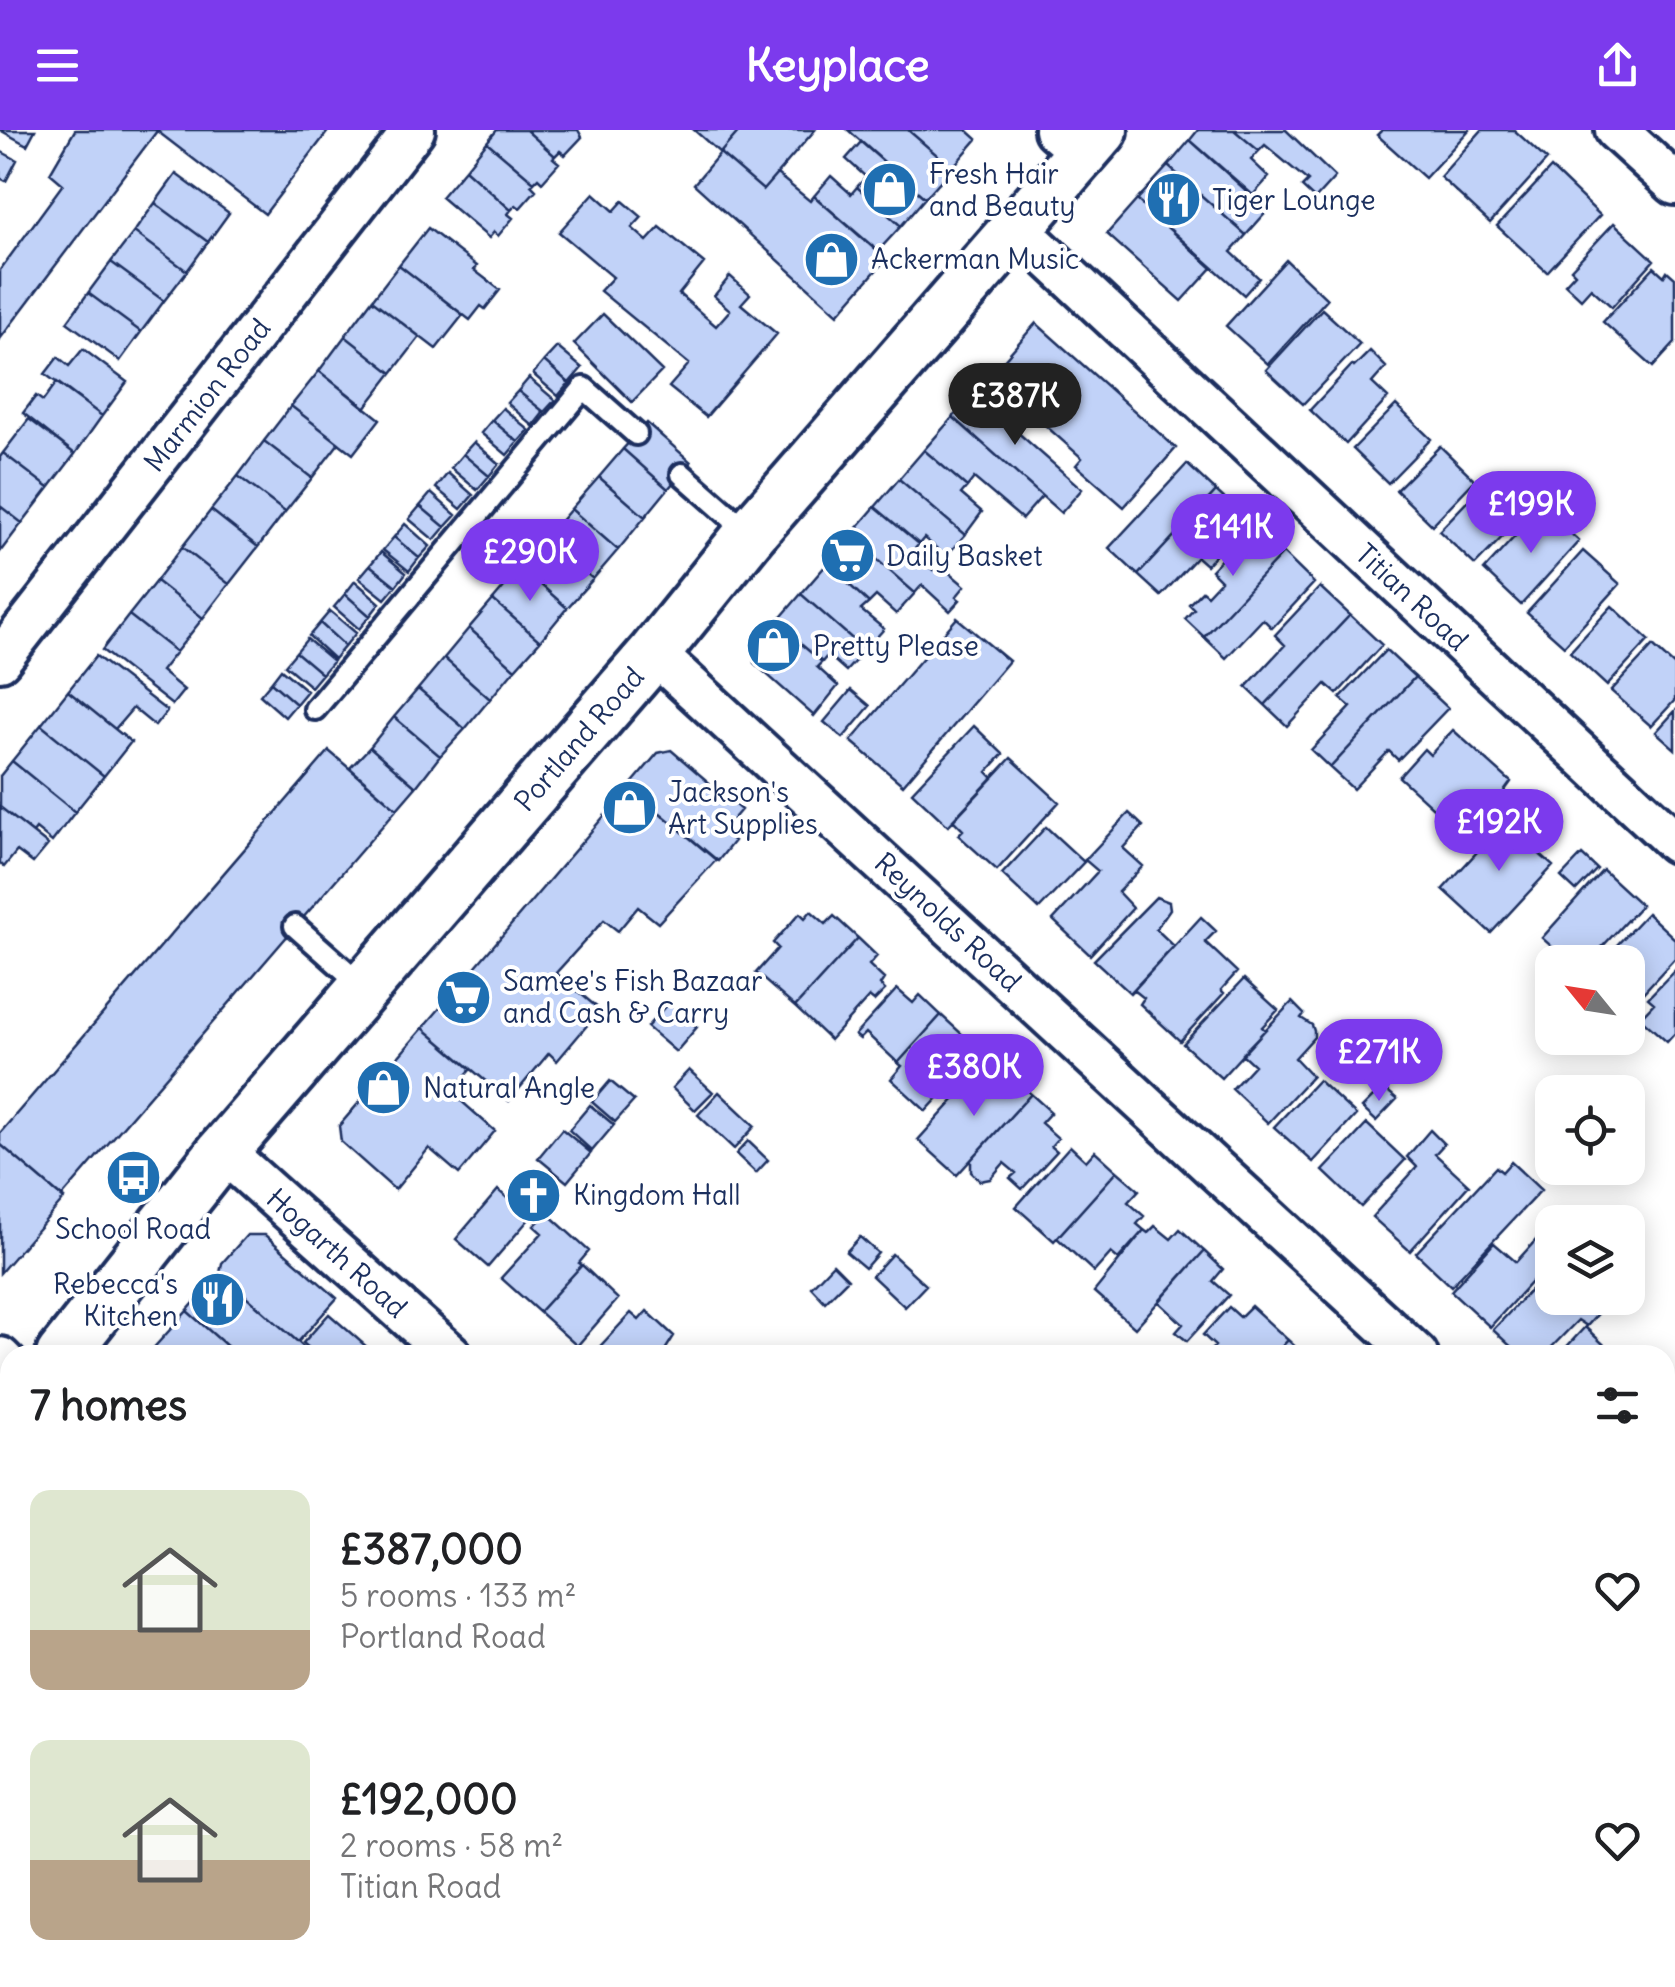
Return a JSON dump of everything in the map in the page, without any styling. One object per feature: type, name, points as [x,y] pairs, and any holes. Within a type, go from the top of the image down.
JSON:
[{"type":"street","name":"Marmion Road","points":[[0,660],[414,130]]},
{"type":"street","points":[[1616,130],[1675,184]]},
{"type":"street","name":"Portland Road","points":[[70,1345],[224,1151],[364,986],[654,653],[750,534],[1018,230],[1079,138]]},
{"type":"street","name":"Titian Road","points":[[1018,230],[1675,842]]},
{"type":"street","name":"Reynolds Road","points":[[654,653],[1406,1345]]},
{"type":"street","name":"Hogarth Road","points":[[224,1151],[440,1345]]},
{"type":"lane","points":[[315,709],[584,388],[636,434]]},
{"type":"lane","points":[[682,474],[750,534]]},
{"type":"lane","points":[[295,926],[364,986]]},
{"type":"building","points":[[0,130],[35,130],[27,145]]},
{"type":"building","points":[[75,130],[329,130],[265,214],[157,131],[0,339],[0,270],[63,184],[50,173]]},
{"type":"building","points":[[497,130],[526,130],[559,163],[542,182],[538,178],[534,182],[487,142]]},
{"type":"building","points":[[526,130],[578,130],[582,137],[565,155],[560,151],[555,156]]},
{"type":"building","points":[[694,130],[740,130],[720,153]]},
{"type":"building","points":[[740,130],[815,130],[763,190],[720,153]]},
{"type":"building","points":[[848,130],[908,130],[952,168],[925,198]]},
{"type":"building","points":[[908,130],[967,130],[977,139],[952,168]]},
{"type":"building","points":[[1198,130],[1234,130],[1259,151],[1251,160],[1269,177],[1252,196],[1190,140]]},
{"type":"building","points":[[1234,130],[1286,130],[1335,177],[1315,199],[1302,187],[1308,181],[1265,145],[1259,151]]},
{"type":"building","points":[[1382,130],[1469,130],[1425,178],[1377,135]]},
{"type":"building","points":[[1482,130],[1514,130],[1547,160],[1490,223],[1440,177]]},
{"type":"building","points":[[1190,140],[1269,209],[1246,235],[1168,166]]},
{"type":"building","points":[[487,142],[534,182],[531,185],[536,190],[520,208],[516,205],[511,210],[465,169]]},
{"type":"building","points":[[861,142],[925,198],[901,226],[857,187],[866,177],[846,159]]},
{"type":"building","points":[[0,151],[17,160],[6,181],[0,178]]},
{"type":"building","points":[[720,153],[763,190],[777,174],[810,201],[814,196],[886,259],[838,314],[694,184]]},
{"type":"building","points":[[1168,166],[1246,235],[1231,252],[1259,278],[1244,295],[1137,200]]},
{"type":"building","points":[[1551,168],[1600,215],[1547,272],[1497,226]]},
{"type":"building","points":[[465,169],[511,210],[508,214],[513,218],[498,236],[494,232],[489,238],[441,197]]},
{"type":"building","points":[[176,174],[229,213],[208,242],[155,203]]},
{"type":"building","points":[[831,176],[851,194],[857,187],[901,226],[878,251],[814,196]]},
{"type":"building","points":[[594,193],[614,211],[623,201],[642,217],[632,228],[647,241],[660,227],[704,263],[679,294],[716,326],[730,310],[714,296],[730,276],[750,294],[741,304],[777,334],[706,417],[669,387],[689,364],[600,291],[613,277],[559,232]]},
{"type":"building","points":[[1137,200],[1212,268],[1182,301],[1107,234]]},
{"type":"building","points":[[155,203],[208,242],[187,271],[134,232]]},
{"type":"building","points":[[1614,223],[1654,260],[1612,307],[1591,288],[1581,299],[1565,284],[1575,273],[1571,269]]},
{"type":"building","points":[[428,228],[477,266],[474,270],[500,290],[470,320],[399,265]]},
{"type":"building","points":[[134,232],[187,271],[164,301],[111,262]]},
{"type":"building","points":[[1286,260],[1327,299],[1268,364],[1226,326]]},
{"type":"building","points":[[111,262],[164,301],[141,332],[88,293]]},
{"type":"building","points":[[399,265],[463,315],[436,349],[372,300]]},
{"type":"building","points":[[1654,267],[1664,276],[1667,271],[1675,278],[1675,343],[1653,367],[1603,322]]},
{"type":"building","points":[[88,293],[141,332],[120,361],[67,322]]},
{"type":"building","points":[[372,300],[420,337],[392,373],[345,336]]},
{"type":"building","points":[[1322,309],[1360,344],[1303,404],[1266,370]]},
{"type":"building","points":[[603,314],[662,371],[632,402],[574,344]]},
{"type":"building","points":[[1036,323],[1176,448],[1124,507],[1076,465],[1082,458],[1028,410],[1022,421],[982,385]]},
{"type":"building","points":[[345,336],[392,373],[365,408],[319,371]]},
{"type":"building","points":[[557,347],[582,368],[569,383],[544,361]]},
{"type":"building","points":[[83,349],[127,382],[102,416],[45,374],[58,357],[69,366]]},
{"type":"building","points":[[1370,351],[1386,367],[1372,383],[1388,398],[1346,444],[1310,410]]},
{"type":"building","points":[[544,361],[569,383],[558,396],[533,374]]},
{"type":"building","points":[[319,371],[380,419],[353,454],[291,406]]},
{"type":"building","points":[[529,378],[555,400],[544,412],[518,391]]},
{"type":"building","points":[[57,382],[102,416],[75,454],[23,413],[36,396],[43,401]]},
{"type":"building","points":[[982,385],[1022,421],[1015,430],[1082,489],[1061,513],[953,417]]},
{"type":"building","points":[[518,391],[544,412],[533,426],[507,403]]},
{"type":"building","points":[[1396,405],[1431,439],[1388,483],[1353,449]]},
{"type":"building","points":[[291,406],[339,443],[312,478],[264,441]]},
{"type":"building","points":[[503,408],[529,430],[518,442],[492,420]]},
{"type":"building","points":[[953,417],[1042,496],[1022,519],[974,478],[967,487],[924,450]]},
{"type":"building","points":[[29,419],[75,454],[49,488],[3,453]]},
{"type":"building","points":[[492,420],[518,442],[507,455],[481,433]]},
{"type":"building","points":[[647,423],[691,462],[668,489],[623,449]]},
{"type":"building","points":[[264,441],[312,478],[285,512],[238,476]]},
{"type":"building","points":[[474,442],[499,464],[489,476],[463,454]]},
{"type":"building","points":[[1440,446],[1475,480],[1432,525],[1396,490]]},
{"type":"building","points":[[623,449],[668,489],[645,517],[599,477]]},
{"type":"building","points":[[924,450],[967,487],[961,494],[982,512],[965,535],[899,479]]},
{"type":"building","points":[[3,453],[49,488],[22,523],[0,506]]},
{"type":"building","points":[[463,454],[489,476],[477,490],[451,468]]},
{"type":"building","points":[[1187,464],[1216,491],[1138,575],[1109,548]]},
{"type":"building","points":[[448,473],[473,495],[461,509],[436,488]]},
{"type":"building","points":[[238,476],[285,512],[258,547],[211,510]]},
{"type":"building","points":[[599,477],[645,517],[618,550],[571,509]]},
{"type":"building","points":[[899,479],[965,535],[946,556],[924,538],[919,544],[875,507]]},
{"type":"building","points":[[1482,486],[1518,521],[1475,565],[1439,531]]},
{"type":"building","points":[[1216,491],[1248,520],[1206,565],[1197,557],[1161,596],[1138,575]]},
{"type":"building","points":[[431,493],[456,515],[445,527],[420,506]]},
{"type":"building","points":[[0,506],[22,523],[0,552]]},
{"type":"building","points":[[420,506],[445,527],[434,540],[409,519]]},
{"type":"building","points":[[875,507],[919,544],[912,552],[933,570],[939,564],[965,586],[950,611],[922,585],[915,593],[850,536]]},
{"type":"building","points":[[1542,507],[1579,541],[1521,605],[1484,570]]},
{"type":"building","points":[[571,509],[618,550],[593,579],[546,538]]},
{"type":"building","points":[[211,510],[258,547],[229,584],[182,547]]},
{"type":"building","points":[[405,524],[430,546],[419,558],[394,537]]},
{"type":"building","points":[[1253,526],[1283,553],[1204,637],[1185,619],[1194,609],[1189,604],[1202,591],[1207,595],[1221,580],[1211,570]]},
{"type":"building","points":[[850,536],[915,593],[896,614],[876,596],[869,603],[827,564]]},
{"type":"building","points":[[394,537],[419,558],[409,571],[383,550]]},
{"type":"building","points":[[546,538],[593,579],[567,608],[521,567]]},
{"type":"building","points":[[182,547],[229,584],[203,618],[156,581]]},
{"type":"building","points":[[1583,551],[1620,584],[1564,646],[1527,613]]},
{"type":"building","points":[[381,552],[406,573],[396,586],[370,565]]},
{"type":"building","points":[[1283,553],[1314,583],[1272,628],[1263,619],[1226,658],[1204,637]]},
{"type":"building","points":[[827,564],[869,603],[861,610],[884,629],[865,650],[801,594]]},
{"type":"building","points":[[370,565],[396,586],[385,599],[359,578]]},
{"type":"building","points":[[521,567],[567,608],[540,641],[493,600]]},
{"type":"building","points":[[156,581],[203,618],[176,652],[129,615]]},
{"type":"building","points":[[355,581],[380,603],[370,616],[345,594]]},
{"type":"building","points":[[1320,587],[1350,615],[1265,705],[1246,687],[1285,645],[1275,635]]},
{"type":"building","points":[[345,594],[370,616],[359,629],[334,607]]},
{"type":"building","points":[[801,594],[865,650],[846,671],[828,655],[822,662],[776,623]]},
{"type":"building","points":[[493,600],[540,641],[515,669],[469,628]]},
{"type":"building","points":[[1612,606],[1649,640],[1607,686],[1570,652]]},
{"type":"building","points":[[330,611],[356,633],[345,646],[320,623]]},
{"type":"building","points":[[129,615],[176,652],[161,671],[184,690],[172,705],[102,650]]},
{"type":"building","points":[[1350,615],[1382,645],[1337,694],[1326,684],[1287,726],[1265,705]]},
{"type":"building","points":[[957,618],[1009,661],[903,785],[851,741]]},
{"type":"building","points":[[320,623],[345,646],[334,659],[309,636]]},
{"type":"building","points":[[776,623],[822,662],[817,667],[838,686],[814,716],[754,663],[754,648]]},
{"type":"building","points":[[469,628],[515,669],[490,699],[444,658]]},
{"type":"building","points":[[307,639],[333,661],[322,674],[296,652]]},
{"type":"building","points":[[1653,646],[1675,666],[1675,700],[1651,726],[1611,691]]},
{"type":"building","points":[[1386,650],[1415,677],[1330,768],[1311,750],[1351,707],[1340,698]]},
{"type":"building","points":[[296,652],[322,674],[311,687],[285,665]]},
{"type":"building","points":[[96,656],[167,711],[155,726],[133,708],[115,729],[68,691]]},
{"type":"building","points":[[444,658],[490,699],[465,729],[418,689]]},
{"type":"building","points":[[281,669],[307,691],[296,704],[271,682]]},
{"type":"building","points":[[1415,677],[1448,708],[1398,760],[1389,751],[1353,789],[1330,768]]},
{"type":"building","points":[[271,682],[296,704],[285,717],[260,695]]},
{"type":"building","points":[[418,689],[465,729],[440,756],[394,717]]},
{"type":"building","points":[[851,690],[870,706],[843,738],[824,722]]},
{"type":"building","points":[[68,691],[131,742],[104,776],[41,725]]},
{"type":"building","points":[[1675,711],[1675,749],[1656,732]]},
{"type":"building","points":[[394,717],[440,756],[416,787],[370,747]]},
{"type":"building","points":[[41,725],[104,776],[75,812],[12,761]]},
{"type":"building","points":[[974,726],[1003,754],[987,772],[993,778],[948,826],[912,792]]},
{"type":"building","points":[[1453,730],[1511,782],[1503,793],[1511,801],[1481,835],[1452,809],[1444,818],[1399,777],[1424,749],[1430,755]]},
{"type":"building","points":[[370,747],[416,787],[397,809],[350,768]]},
{"type":"building","points":[[671,750],[741,810],[723,831],[734,841],[718,861],[629,787],[658,753]]},
{"type":"building","points":[[329,751],[397,809],[62,1197],[0,1144],[0,1133]]},
{"type":"building","points":[[1011,758],[1059,802],[997,870],[958,835],[963,830],[953,820]]},
{"type":"building","points":[[12,761],[75,812],[52,842],[36,829],[33,833],[0,807],[0,776]]},
{"type":"building","points":[[629,787],[716,860],[658,923],[638,907],[618,931],[604,920],[556,973],[600,1010],[557,1061],[549,1053],[509,1101],[423,1028]]},
{"type":"building","points":[[0,807],[48,845],[33,863],[17,851],[4,867],[0,863]]},
{"type":"building","points":[[1129,813],[1143,826],[1123,848],[1143,866],[1118,892],[1133,908],[1090,955],[1053,920],[1098,871],[1085,860]]},
{"type":"building","points":[[1513,813],[1537,835],[1528,844],[1553,866],[1491,933],[1443,889]]},
{"type":"building","points":[[1046,827],[1084,862],[1039,909],[1002,874]]},
{"type":"building","points":[[1582,855],[1597,869],[1576,891],[1561,877]]},
{"type":"building","points":[[1603,870],[1641,905],[1604,945],[1550,945],[1542,938]]},
{"type":"building","points":[[1156,897],[1169,902],[1170,909],[1156,929],[1174,946],[1130,993],[1094,960]]},
{"type":"building","points":[[811,911],[826,924],[834,916],[858,938],[795,1007],[756,973],[778,948],[773,943],[800,913],[805,918]]},
{"type":"building","points":[[1647,913],[1675,939],[1675,958],[1645,991],[1645,945],[1617,945]]},
{"type":"building","points":[[1201,917],[1216,931],[1205,942],[1237,972],[1221,990],[1224,993],[1180,1041],[1140,1004],[1144,998],[1134,990]]},
{"type":"building","points":[[858,938],[877,956],[869,965],[884,979],[880,985],[885,990],[874,1001],[869,997],[830,1040],[795,1007]]},
{"type":"building","points":[[1675,970],[1675,1033],[1667,1042],[1645,1022],[1645,1013],[1654,1003],[1648,998]]},
{"type":"building","points":[[1244,979],[1278,1010],[1221,1078],[1183,1044]]},
{"type":"building","points":[[897,989],[913,1003],[920,995],[941,1015],[898,1063],[866,1033],[860,1039],[855,1035]]},
{"type":"building","points":[[669,1002],[697,1027],[676,1052],[647,1027]]},
{"type":"building","points":[[1292,1002],[1314,1031],[1314,1037],[1295,1058],[1312,1076],[1268,1123],[1232,1089],[1254,1065],[1242,1054]]},
{"type":"building","points":[[941,1015],[964,1036],[957,1043],[974,1059],[926,1111],[891,1079],[902,1066],[898,1063]]},
{"type":"building","points":[[423,1028],[471,1069],[451,1092],[495,1131],[459,1174],[429,1148],[395,1190],[341,1142],[339,1126]]},
{"type":"building","points":[[984,1067],[1000,1082],[1009,1073],[1031,1094],[957,1175],[918,1140]]},
{"type":"building","points":[[689,1070],[713,1092],[695,1110],[672,1088]]},
{"type":"building","points":[[1318,1080],[1356,1115],[1313,1162],[1274,1127]]},
{"type":"building","points":[[610,1081],[634,1101],[615,1122],[592,1102]]},
{"type":"building","points":[[1383,1087],[1397,1099],[1376,1121],[1362,1108]]},
{"type":"building","points":[[719,1092],[755,1126],[734,1149],[698,1115]]},
{"type":"building","points":[[1031,1094],[1051,1112],[1041,1123],[1058,1138],[1051,1146],[1057,1151],[1022,1189],[1010,1178],[1016,1173],[1004,1163],[990,1179],[980,1181],[971,1172],[971,1160]]},
{"type":"building","points":[[590,1105],[614,1125],[592,1151],[569,1130]]},
{"type":"building","points":[[1367,1124],[1405,1160],[1361,1207],[1323,1171]]},
{"type":"building","points":[[562,1129],[591,1153],[567,1182],[538,1158]]},
{"type":"building","points":[[1430,1130],[1444,1144],[1435,1154],[1469,1185],[1410,1251],[1372,1217],[1417,1167],[1407,1157]]},
{"type":"building","points":[[748,1141],[768,1160],[756,1173],[736,1154]]},
{"type":"building","points":[[0,1144],[64,1199],[0,1273]]},
{"type":"building","points":[[1070,1146],[1086,1161],[1095,1151],[1117,1171],[1054,1241],[1016,1207]]},
{"type":"building","points":[[1511,1162],[1541,1190],[1451,1286],[1416,1253],[1496,1167],[1502,1172]]},
{"type":"building","points":[[1117,1171],[1139,1190],[1128,1202],[1144,1216],[1137,1224],[1144,1230],[1118,1259],[1111,1253],[1094,1272],[1057,1238]]},
{"type":"building","points":[[498,1190],[530,1218],[488,1267],[456,1239]]},
{"type":"building","points":[[547,1213],[589,1251],[579,1263],[582,1265],[539,1312],[501,1278],[542,1233],[534,1226]]},
{"type":"building","points":[[1155,1226],[1171,1239],[1180,1229],[1204,1251],[1135,1328],[1094,1292],[1144,1230],[1148,1233]]},
{"type":"building","points":[[247,1235],[265,1235],[337,1298],[298,1342],[220,1273],[222,1263]]},
{"type":"building","points":[[860,1237],[878,1253],[865,1268],[846,1252]]},
{"type":"building","points":[[1535,1241],[1535,1278],[1490,1327],[1451,1291],[1494,1243],[1516,1262]]},
{"type":"building","points":[[1204,1251],[1223,1269],[1213,1281],[1229,1295],[1187,1341],[1176,1332],[1183,1324],[1159,1302]]},
{"type":"building","points":[[892,1254],[926,1285],[905,1307],[872,1276]]},
{"type":"building","points":[[833,1264],[848,1279],[825,1302],[811,1287]]},
{"type":"building","points":[[582,1265],[618,1299],[578,1345],[539,1312]]},
{"type":"building","points":[[220,1273],[301,1345],[226,1345],[187,1311]]},
{"type":"building","points":[[1535,1285],[1535,1315],[1597,1315],[1587,1326],[1578,1320],[1554,1345],[1509,1345],[1493,1330]]},
{"type":"building","points":[[1251,1306],[1288,1340],[1283,1345],[1214,1345],[1203,1335],[1229,1307],[1240,1317]]},
{"type":"building","points":[[187,1311],[226,1345],[156,1345]]},
{"type":"building","points":[[647,1311],[674,1336],[668,1345],[601,1345],[631,1313],[639,1320]]},
{"type":"building","points":[[329,1314],[365,1345],[305,1345],[303,1343]]},
{"type":"building","points":[[1585,1327],[1604,1345],[1568,1345]]},
{"type":"place","name":"Fresh Hair and Beauty","points":[[890,190]]},
{"type":"place","name":"Tiger Lounge","points":[[1173,200]]},
{"type":"place","name":"Ackerman Music","points":[[832,259]]},
{"type":"place","name":"Daily Basket","points":[[847,556]]},
{"type":"place","name":"Pretty Please","points":[[774,646]]},
{"type":"place","name":"Jackson's Art Supplies","points":[[629,808]]},
{"type":"place","name":"Samee's Fish Bazaar and Cash & Carry","points":[[464,997]]},
{"type":"place","name":"Natural Angle","points":[[384,1088]]},
{"type":"place","name":"School Road","points":[[133,1178]]},
{"type":"place","name":"Kingdom Hall","points":[[534,1195]]},
{"type":"place","name":"Rebecca's Kitchen","points":[[217,1300]]}]
